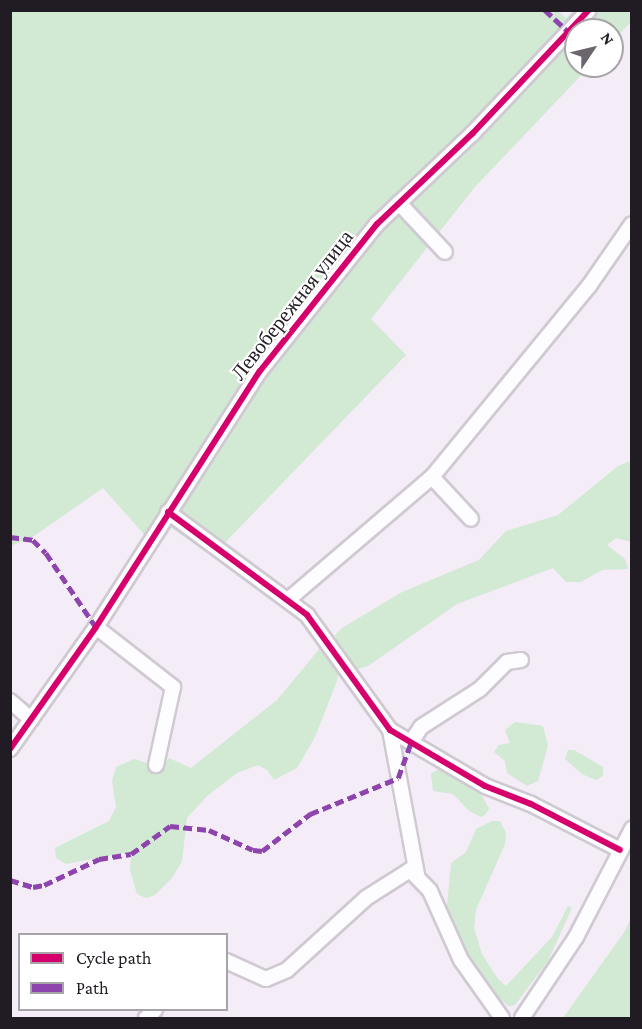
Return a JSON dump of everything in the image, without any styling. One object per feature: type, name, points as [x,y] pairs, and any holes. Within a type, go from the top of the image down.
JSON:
[{"type":"street","name":"Левобережная улица","points":[[10,749],[96,627],[260,371],[377,224],[472,134],[589,10]]},
{"type":"street","points":[[399,203],[446,252]]},
{"type":"street","points":[[289,599],[432,477],[589,286],[632,224]]},
{"type":"street","points":[[432,477],[471,519]]},
{"type":"street","points":[[168,513],[289,599],[325,637],[390,730],[417,874],[430,891],[461,960],[502,1018]]},
{"type":"street","points":[[96,627],[173,687],[156,765]]},
{"type":"street","points":[[411,742],[421,727],[480,689],[507,662],[521,660]]},
{"type":"street","points":[[10,701],[30,719]]},
{"type":"street","points":[[390,730],[485,786],[531,804],[620,850]]},
{"type":"street","points":[[522,1018],[576,937],[632,828]]},
{"type":"street","points":[[228,962],[256,976],[273,977],[305,957],[366,898],[401,872],[417,874]]},
{"type":"green space","points":[[557,10],[566,18],[564,18],[564,78],[579,78],[474,188],[371,319],[406,355],[212,556],[170,527],[157,549],[103,488],[34,536],[11,546],[11,11]]},
{"type":"green space","points":[[573,11],[631,11],[631,22],[624,29],[624,18],[566,18]]},
{"type":"green space","points":[[631,461],[631,542],[616,538],[607,545],[625,559],[628,569],[602,570],[581,582],[566,582],[553,568],[457,604],[368,666],[355,670],[337,642],[335,635],[342,628],[402,592],[479,560],[506,531],[558,515],[618,466]]},
{"type":"green space","points":[[321,647],[339,667],[337,681],[315,737],[297,768],[274,780],[267,770],[258,765],[237,773],[207,796],[187,818],[182,861],[172,878],[155,895],[146,898],[137,894],[130,870],[131,857],[123,853],[66,864],[56,858],[55,848],[109,821],[116,807],[112,781],[116,767],[134,759],[162,768],[169,758],[191,768],[277,700]]},
{"type":"green space","points":[[515,722],[543,726],[548,746],[538,781],[527,786],[507,773],[505,761],[494,752],[499,745],[510,743],[505,730]]},
{"type":"green space","points":[[568,750],[574,750],[603,767],[603,776],[596,780],[582,774],[565,759]]},
{"type":"green space","points":[[437,770],[447,771],[483,797],[489,809],[485,815],[481,817],[469,811],[453,794],[433,791],[431,774]]},
{"type":"green space","points":[[492,821],[500,821],[506,833],[505,844],[476,910],[474,928],[482,954],[498,979],[506,986],[552,937],[568,906],[572,908],[548,961],[515,1005],[509,1006],[491,993],[467,959],[447,906],[451,863],[466,852],[476,829]]},
{"type":"green space","points":[[631,918],[631,1018],[563,1018],[625,931]]},
{"type":"marked path","points":[[545,10],[564,27]]},
{"type":"marked path","points":[[10,537],[33,540],[46,553],[96,627]]},
{"type":"marked path","points":[[10,880],[33,887],[44,885],[99,859],[131,854],[170,826],[209,830],[253,850],[262,851],[310,814],[398,778],[411,742]]},
{"type":"cycle path","points":[[10,749],[96,627],[260,371],[377,224],[472,134],[589,10]]},
{"type":"cycle path","points":[[168,512],[307,615],[390,730],[485,786],[531,804],[620,850]]}]
